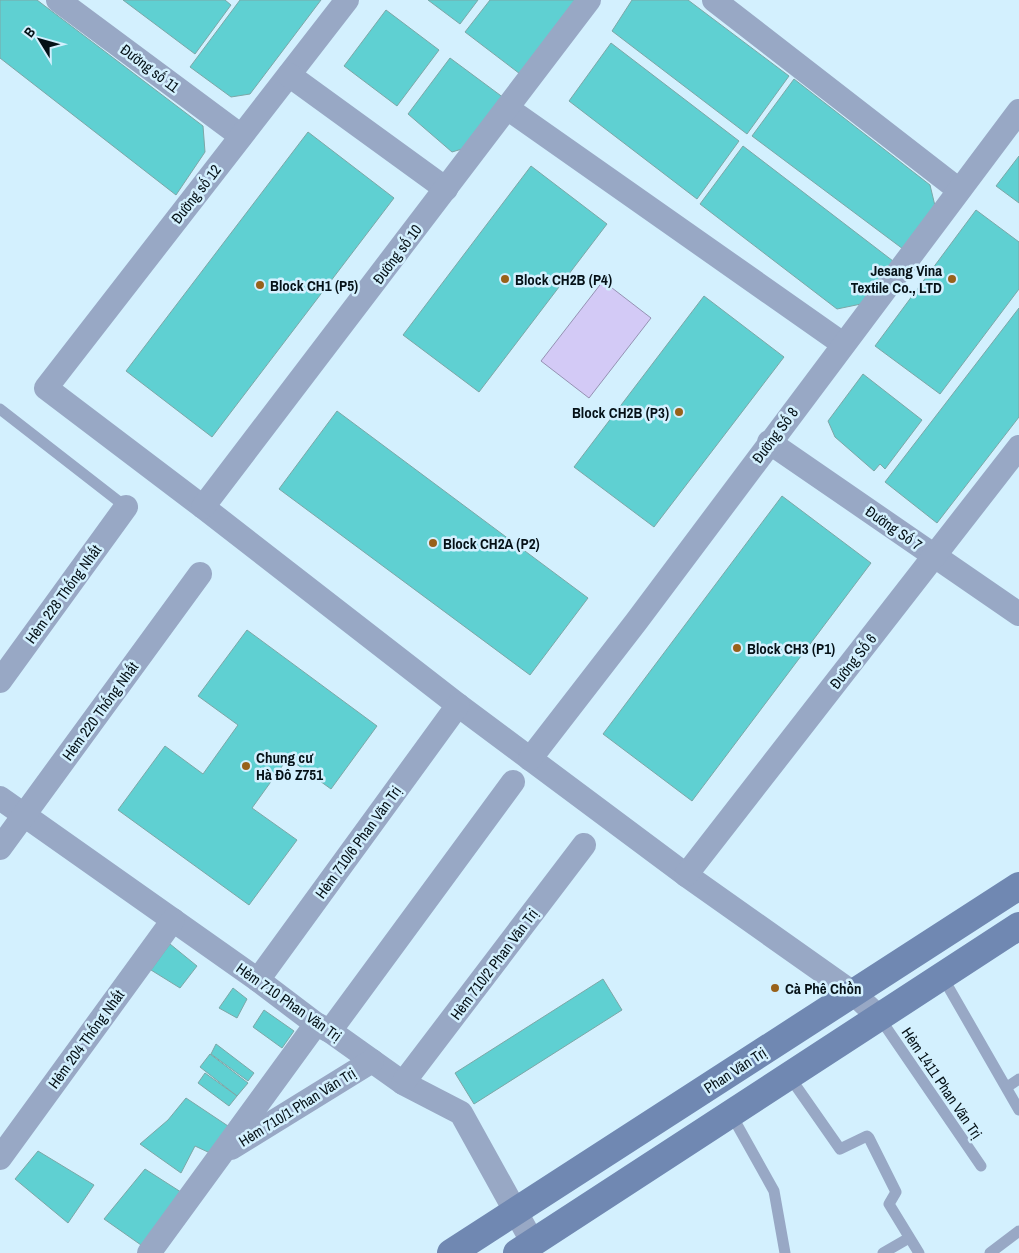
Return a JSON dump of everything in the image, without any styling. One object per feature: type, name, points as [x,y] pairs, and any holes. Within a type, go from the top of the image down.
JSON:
[{"type":"main road","name":"Phan Văn Trị","points":[[451,1253],[1019,886]]},
{"type":"main road","points":[[525,1248],[1019,926]]},
{"type":"street","name":"Đường số 11","points":[[58,0],[241,136]]},
{"type":"street","name":"Đường số 12","points":[[203,507],[46,388],[347,0]]},
{"type":"street","name":"Đường số 10","points":[[203,507],[589,0]]},
{"type":"street","points":[[714,0],[959,190]]},
{"type":"street","points":[[289,75],[446,189]]},
{"type":"street","points":[[507,108],[843,344]]},
{"type":"street","name":"Đường Số 8","points":[[530,759],[636,622],[769,442],[1019,111]]},
{"type":"street","name":"Đường Số 7","points":[[769,442],[1019,614]]},
{"type":"street","name":"Đường Số 6","points":[[686,875],[1019,447]]},
{"type":"street","name":"Hẻm 228 Thống Nhất","points":[[0,681],[126,506]]},
{"type":"street","points":[[203,507],[458,705],[686,875],[853,994],[879,1017]]},
{"type":"street","name":"Hẻm 220 Thống Nhất","points":[[0,848],[200,574]]},
{"type":"street","name":"Hẻm 710/6 Phan Văn Trị","points":[[258,980],[458,705]]},
{"type":"street","name":"Hẻm 710/1 Phan Văn Trị","points":[[149,1253],[221,1154],[323,1027],[513,782]]},
{"type":"street","name":"Hẻm 710 Phan Văn Trị","points":[[0,798],[403,1083],[461,1113],[515,1211],[525,1248]]},
{"type":"street","name":"Hẻm 710/2 Phan Văn Trị","points":[[403,1083],[584,845]]},
{"type":"street","name":"Hẻm 204 Thống Nhất","points":[[0,1158],[173,920]]},
{"type":"street","name":"Hẻm 710/1 Phan Văn Trị","points":[[221,1154],[372,1061]]},
{"type":"lane","points":[[0,409],[126,506]]},
{"type":"lane","points":[[942,976],[1019,1110]]},
{"type":"lane","name":"Hẻm 1411 Phan Văn Trị","points":[[879,1017],[981,1166]]},
{"type":"lane","points":[[789,1076],[840,1150],[867,1136],[870,1138],[896,1192],[889,1204],[919,1253]]},
{"type":"lane","points":[[1007,1087],[1019,1080]]},
{"type":"lane","points":[[731,1114],[774,1191],[785,1253]]},
{"type":"lane","points":[[990,1253],[1019,1231]]},
{"type":"lane","points":[[883,1253],[909,1238]]},
{"type":"shaded area","points":[[603,281],[651,318],[589,398],[541,361]]},
{"type":"building","points":[[0,0],[37,0],[203,126],[205,152],[176,195],[0,58]]},
{"type":"building","points":[[123,0],[225,0],[231,5],[195,54]]},
{"type":"building","points":[[240,0],[321,0],[250,94],[231,97],[190,67]]},
{"type":"building","points":[[428,0],[478,0],[460,24]]},
{"type":"building","points":[[490,0],[584,0],[524,77],[465,32]]},
{"type":"building","points":[[632,0],[688,0],[789,76],[747,134],[612,31]]},
{"type":"building","points":[[386,10],[439,50],[397,106],[344,66]]},
{"type":"building","points":[[611,43],[739,141],[697,199],[569,101]]},
{"type":"building","points":[[450,58],[508,101],[472,146],[452,152],[408,114]]},
{"type":"building","points":[[794,79],[930,185],[936,210],[903,249],[752,136]]},
{"type":"building","name":"Block CH1 (P5)","points":[[308,132],[394,198],[212,437],[126,371]]},
{"type":"building","points":[[743,146],[893,261],[861,304],[837,309],[700,204]]},
{"type":"building","points":[[1019,156],[1019,203],[996,186]]},
{"type":"building","name":"Block CH2B (P4)","points":[[531,166],[607,224],[479,392],[403,335]]},
{"type":"building","points":[[976,210],[1019,242],[1019,289],[940,394],[875,346]]},
{"type":"building","name":"Block CH2B (P3)","points":[[704,296],[784,357],[654,527],[574,467]]},
{"type":"building","points":[[1019,308],[1019,417],[937,523],[885,482]]},
{"type":"building","points":[[863,374],[922,420],[885,469],[880,464],[874,471],[835,437],[828,421]]},
{"type":"building","name":"Block CH2A (P2)","points":[[337,411],[588,598],[530,675],[279,489]]},
{"type":"building","name":"Block CH3 (P1)","points":[[782,496],[871,563],[692,801],[603,734]]},
{"type":"building","name":"Chung cư Hà Đô Z751","points":[[247,630],[377,726],[331,789],[288,758],[252,808],[297,840],[249,905],[118,810],[165,746],[203,774],[238,725],[198,696]]},
{"type":"building","points":[[170,944],[197,966],[180,988],[151,970]]},
{"type":"building","points":[[603,979],[622,1010],[474,1104],[455,1073]]},
{"type":"building","points":[[233,988],[247,999],[237,1018],[219,1008]]},
{"type":"building","points":[[264,1010],[294,1031],[282,1048],[253,1027]]},
{"type":"building","points":[[216,1044],[254,1073],[248,1081],[211,1054]]},
{"type":"building","points":[[210,1054],[248,1083],[237,1096],[200,1067]]},
{"type":"building","points":[[205,1073],[237,1096],[229,1106],[198,1083]]},
{"type":"building","points":[[186,1098],[231,1128],[210,1153],[195,1146],[181,1173],[140,1144],[168,1120]]},
{"type":"building","points":[[38,1151],[94,1185],[68,1223],[15,1179]]},
{"type":"building","points":[[145,1169],[184,1194],[141,1245],[104,1219]]},
{"type":"place","name":"Block CH2B (P4)","points":[[505,279]]},
{"type":"place","name":"Jesang Vina Textile Co., LTD","points":[[952,279]]},
{"type":"place","name":"Block CH1 (P5)","points":[[260,285]]},
{"type":"place","name":"Block CH2B (P3)","points":[[679,412]]},
{"type":"place","name":"Block CH2A (P2)","points":[[433,543]]},
{"type":"place","name":"Block CH3 (P1)","points":[[737,648]]},
{"type":"place","name":"Chung cư Hà Đô Z751","points":[[246,766]]},
{"type":"place","name":"Cà Phê Chồn","points":[[775,988]]}]
